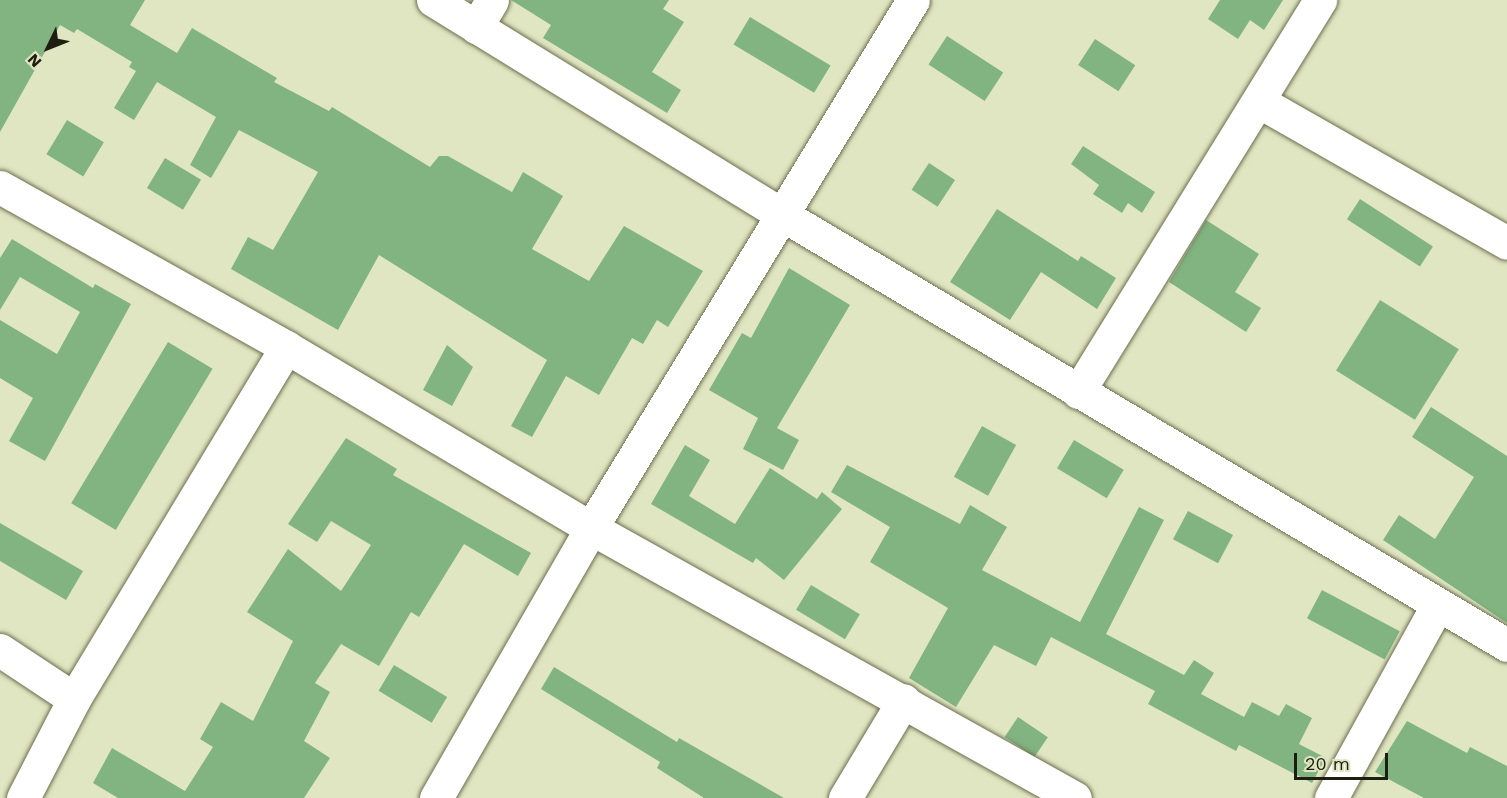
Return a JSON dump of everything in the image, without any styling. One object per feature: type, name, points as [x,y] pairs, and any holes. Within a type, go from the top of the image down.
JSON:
[{"type":"street","points":[[433,0],[484,13],[781,214],[1437,606],[1507,645]]},
{"type":"street","points":[[436,798],[591,528],[913,0]]},
{"type":"street","points":[[1078,392],[1260,102],[1320,0]]},
{"type":"street","points":[[1260,102],[1507,243]]},
{"type":"street","points":[[0,187],[286,346],[591,528],[904,700],[1075,798]]},
{"type":"street","points":[[24,798],[74,699],[286,346]]},
{"type":"street","points":[[1331,798],[1437,606]]},
{"type":"street","points":[[0,650],[74,699]]},
{"type":"street","points":[[845,798],[904,700]]},
{"type":"building","points":[[0,0],[145,0],[130,25],[177,53],[192,28],[277,78],[274,82],[329,111],[332,107],[430,167],[439,156],[448,156],[512,192],[523,172],[563,196],[532,249],[589,281],[624,226],[703,271],[668,327],[657,320],[643,344],[632,338],[599,395],[566,376],[532,437],[511,426],[547,360],[379,255],[338,330],[231,269],[248,237],[273,250],[318,172],[239,130],[211,178],[190,165],[216,117],[157,82],[134,120],[114,108],[136,71],[129,67],[132,62],[77,29],[74,33],[60,25],[0,132]]},
{"type":"building","points":[[511,0],[669,0],[663,9],[684,22],[652,72],[681,90],[667,113],[543,38],[551,25]]},
{"type":"building","points":[[1220,0],[1283,0],[1264,30],[1250,20],[1238,39],[1208,19]]},
{"type":"building","points":[[750,17],[831,65],[814,93],[734,44]]},
{"type":"building","points":[[947,36],[1003,72],[985,101],[928,65]]},
{"type":"building","points":[[1095,39],[1135,65],[1118,91],[1078,65]]},
{"type":"building","points":[[67,120],[104,142],[83,176],[46,154]]},
{"type":"building","points":[[1083,146],[1155,192],[1142,213],[1128,203],[1122,213],[1093,194],[1099,185],[1071,164]]},
{"type":"building","points":[[165,158],[201,180],[183,210],[147,188]]},
{"type":"building","points":[[929,163],[955,180],[938,207],[912,190]]},
{"type":"building","points":[[1360,199],[1433,246],[1420,267],[1347,219]]},
{"type":"building","points":[[997,209],[1078,261],[1081,256],[1116,278],[1097,309],[1041,272],[1010,320],[950,282]]},
{"type":"building","points":[[1206,220],[1259,254],[1235,292],[1261,308],[1246,332],[1169,282]]},
{"type":"building","points":[[12,239],[93,288],[95,284],[131,304],[45,461],[9,441],[33,398],[0,378],[0,320],[57,354],[80,312],[20,277],[0,310],[0,258]]},
{"type":"building","points":[[789,268],[850,305],[777,428],[799,440],[783,470],[743,449],[758,418],[709,390],[742,333],[751,338]]},
{"type":"building","points":[[1380,300],[1459,349],[1415,420],[1336,370]]},
{"type":"building","points":[[168,342],[213,369],[116,530],[71,503]]},
{"type":"building","points":[[447,345],[473,367],[452,406],[423,390]]},
{"type":"building","points":[[1431,407],[1507,456],[1507,623],[1383,540],[1399,515],[1435,539],[1474,477],[1412,437]]},
{"type":"building","points":[[982,426],[1016,445],[988,496],[954,477]]},
{"type":"building","points":[[346,438],[397,469],[393,475],[531,553],[518,576],[464,544],[419,617],[411,612],[379,666],[341,644],[315,683],[330,692],[304,741],[330,758],[304,798],[118,798],[93,783],[112,748],[185,791],[213,747],[200,739],[221,702],[253,721],[293,641],[247,612],[288,549],[341,591],[371,545],[331,521],[317,542],[288,524]]},
{"type":"building","points":[[1074,440],[1124,470],[1107,498],[1057,468]]},
{"type":"building","points":[[685,445],[710,460],[689,496],[735,524],[770,468],[817,499],[822,492],[842,509],[784,580],[756,558],[753,563],[651,504]]},
{"type":"building","points":[[847,465],[960,524],[970,505],[1007,527],[982,570],[1080,622],[1139,507],[1164,520],[1106,634],[1184,675],[1194,660],[1214,673],[1201,694],[1244,717],[1252,702],[1279,716],[1286,704],[1312,718],[1299,744],[1326,758],[1312,783],[1239,745],[1236,751],[1148,704],[1155,691],[1051,637],[1036,666],[994,645],[956,707],[909,678],[948,608],[870,562],[890,527],[831,492]]},
{"type":"building","points":[[1188,511],[1233,535],[1218,563],[1173,539]]},
{"type":"building","points":[[0,523],[83,571],[66,600],[0,561]]},
{"type":"building","points":[[811,585],[860,614],[845,639],[796,610]]},
{"type":"building","points":[[1322,590],[1400,631],[1385,660],[1307,618]]},
{"type":"building","points":[[394,665],[447,697],[432,723],[379,691]]},
{"type":"building","points":[[554,667],[677,742],[679,738],[784,798],[704,798],[657,768],[660,762],[541,689]]},
{"type":"building","points":[[1018,717],[1048,737],[1034,757],[1005,737]]},
{"type":"building","points":[[1407,721],[1467,753],[1470,747],[1507,766],[1507,798],[1424,798],[1375,772]]}]
